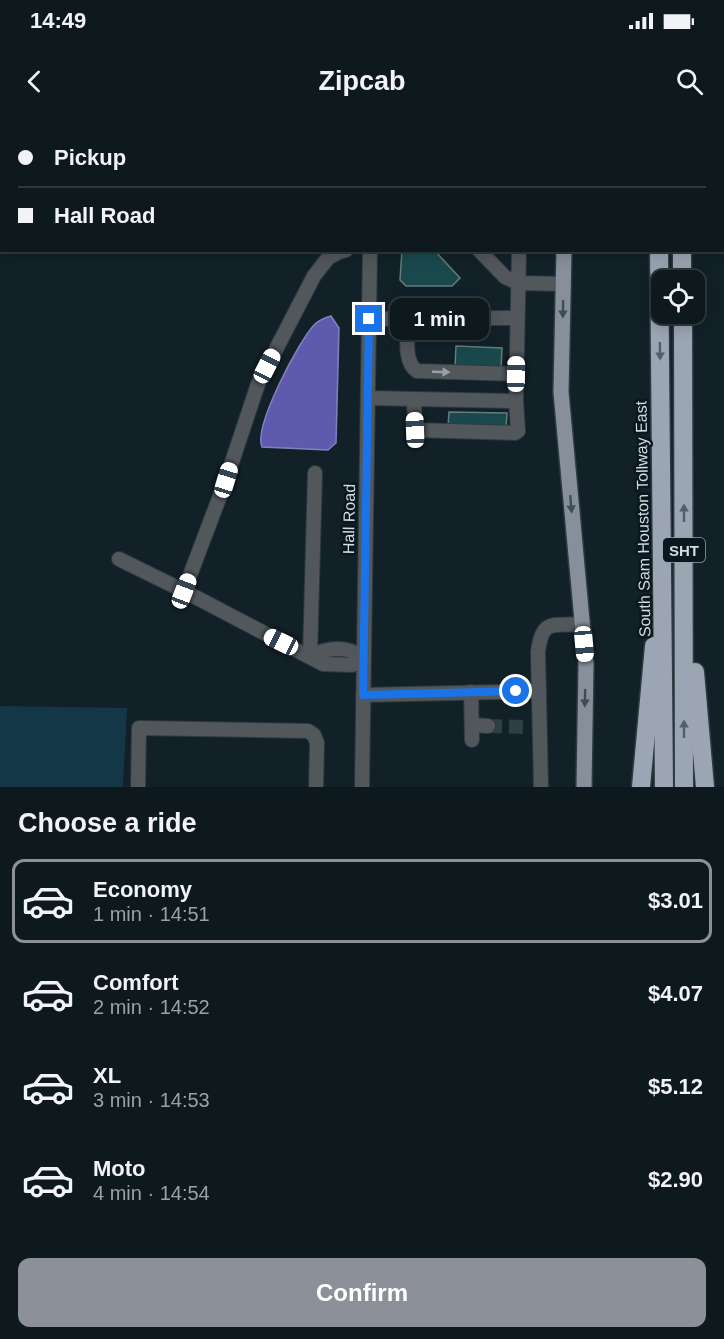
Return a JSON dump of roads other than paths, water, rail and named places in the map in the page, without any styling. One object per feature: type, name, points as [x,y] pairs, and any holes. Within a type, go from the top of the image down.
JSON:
[{"type":"highway","name":"South Sam Houston Tollway East","points":[[659,252],[664,787]]},
{"type":"highway","points":[[682,252],[682,270]]},
{"type":"highway","name":"SHT","points":[[683,324],[684,787]]},
{"type":"highway","points":[[684,546],[705,787]]},
{"type":"highway","points":[[641,787],[663,549]]},
{"type":"main road","points":[[564,252],[561,392],[585,664],[584,787]]},
{"type":"street","points":[[184,591],[226,480],[258,384],[314,276],[328,258],[339,252]]},
{"type":"street","name":"Hall Road","points":[[362,787],[370,252]]},
{"type":"street","points":[[480,252],[505,277],[518,283],[564,284]]},
{"type":"street","points":[[414,399],[415,430],[515,433],[518,431],[516,374],[519,252]]},
{"type":"street","points":[[369,319],[518,318]]},
{"type":"street","points":[[408,319],[409,360],[411,367],[417,371],[516,374]]},
{"type":"street","points":[[368,398],[516,401]]},
{"type":"street","points":[[310,656],[315,473]]},
{"type":"street","points":[[119,559],[310,656]]},
{"type":"street","points":[[541,787],[538,652],[540,635],[550,626],[582,624]]},
{"type":"street","points":[[310,656],[322,650],[352,650],[364,658]]},
{"type":"street","points":[[363,695],[539,691]]},
{"type":"street","points":[[471,692],[472,740]]},
{"type":"street","points":[[472,725],[488,726]]},
{"type":"street","points":[[524,727],[539,727]]},
{"type":"street","points":[[138,787],[139,728],[308,731],[315,735],[317,743],[316,787]]},
{"type":"tunnel","points":[[488,726],[524,727]]}]
